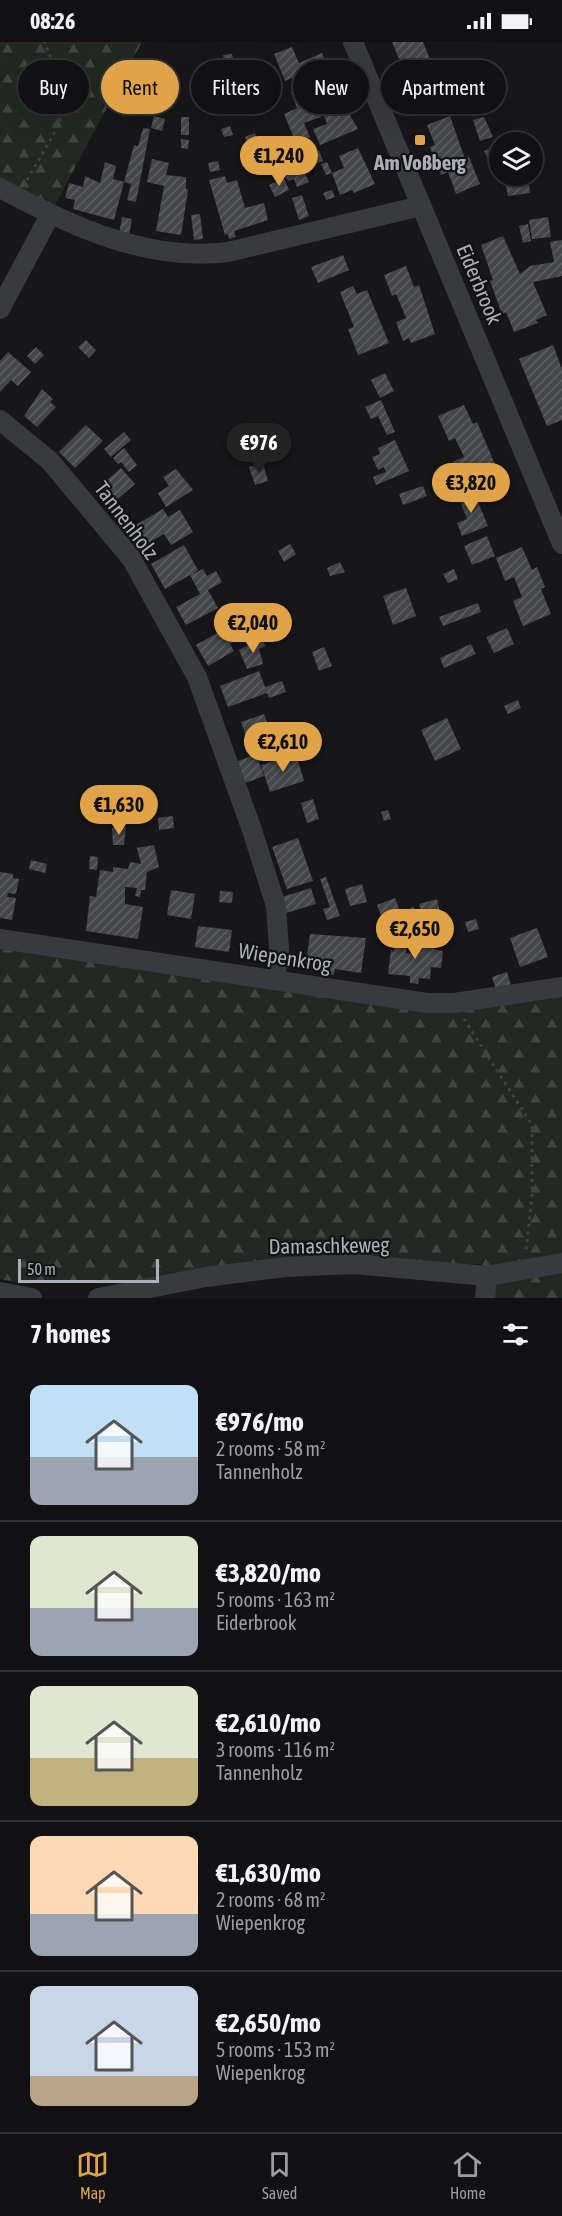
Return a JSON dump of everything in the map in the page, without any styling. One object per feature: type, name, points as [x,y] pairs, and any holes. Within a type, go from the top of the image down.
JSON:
[{"type":"street","name":"Eiderbrook","points":[[353,42],[562,544]]},
{"type":"street","points":[[9,193],[50,215],[100,235],[160,252],[198,256],[228,252],[421,206]]},
{"type":"street","points":[[0,309],[50,215]]},
{"type":"street","name":"Tannenholz","points":[[0,420],[50,461],[131,558],[197,677],[252,830],[276,906],[279,949],[275,979]]},
{"type":"street","name":"Wiepenkrog","points":[[0,939],[275,979],[404,1001],[454,1004],[562,987]]},
{"type":"street","name":"Damaschkeweg","points":[[98,1298],[206,1277],[286,1267],[354,1264],[487,1276],[562,1263]]},
{"type":"street","points":[[485,1298],[487,1276]]},
{"type":"street","points":[[0,1292],[32,1298]]},
{"type":"path","points":[[9,193],[59,125],[65,89],[44,42]]},
{"type":"path","points":[[454,1004],[532,1125],[532,1197],[524,1270]]},
{"type":"green space","points":[[0,42],[142,42],[132,60],[101,60],[101,114],[104,114],[54,207],[0,178]]},
{"type":"green space","points":[[0,939],[404,1001],[562,987],[562,1298],[489,1298],[482,1264],[129,1281],[16,1282],[0,1279]]},
{"type":"building","points":[[392,42],[423,42],[430,60],[399,60]]},
{"type":"building","points":[[292,47],[298,60],[293,60],[293,80],[292,78],[285,81],[281,71],[281,60],[276,60],[274,54]]},
{"type":"building","points":[[322,53],[325,60],[306,60]]},
{"type":"building","points":[[232,54],[234,60],[224,60],[223,55]]},
{"type":"building","points":[[293,110],[293,114],[320,114],[321,117],[304,123],[310,137],[296,143],[284,114]]},
{"type":"building","points":[[349,114],[358,129],[320,145],[313,129],[327,124],[324,116]]},
{"type":"building","points":[[154,116],[165,119],[162,131],[151,128]]},
{"type":"building","points":[[450,116],[465,159],[469,157],[480,184],[456,194],[448,172],[441,175],[430,147],[435,145],[427,125]]},
{"type":"building","points":[[181,117],[189,117],[189,135],[181,135]]},
{"type":"building","points":[[484,117],[491,132],[489,138],[480,141],[473,120]]},
{"type":"building","points":[[230,126],[233,135],[224,137],[221,129]]},
{"type":"building","points":[[143,128],[150,129],[136,202],[127,200],[131,184],[124,182],[134,145],[138,146]]},
{"type":"building","points":[[255,133],[262,155],[252,158],[245,137]]},
{"type":"building","points":[[181,139],[189,140],[188,149],[181,148]]},
{"type":"building","points":[[358,148],[375,184],[354,193],[352,190],[340,195],[332,173],[344,168],[339,156]]},
{"type":"building","points":[[489,149],[489,161],[484,151]]},
{"type":"building","points":[[319,150],[323,161],[303,169],[309,182],[297,187],[294,179],[289,181],[285,177],[279,158],[287,155],[290,162]]},
{"type":"building","points":[[152,159],[169,163],[166,175],[186,177],[186,189],[188,190],[181,235],[156,231],[164,186],[147,182]]},
{"type":"building","points":[[218,161],[220,170],[210,172],[208,163]]},
{"type":"building","points":[[105,162],[116,166],[113,179],[124,182],[114,220],[73,209],[75,200],[65,198],[69,183],[83,187],[85,176],[100,183]]},
{"type":"building","points":[[327,162],[332,173],[326,175],[321,164]]},
{"type":"building","points":[[225,176],[227,183],[237,180],[245,208],[264,203],[268,220],[234,231],[236,237],[229,239],[228,234],[225,235],[209,180]]},
{"type":"building","points":[[284,178],[289,190],[275,197],[269,185]]},
{"type":"building","points":[[506,186],[529,186],[530,193],[508,196]]},
{"type":"building","points":[[332,190],[335,197],[326,200],[323,193]]},
{"type":"building","points":[[302,195],[309,216],[299,220],[292,198]]},
{"type":"building","points":[[200,214],[203,239],[194,240],[191,215]]},
{"type":"building","points":[[122,217],[132,219],[129,236],[119,234]]},
{"type":"building","points":[[548,217],[551,237],[532,239],[529,220]]},
{"type":"building","points":[[528,224],[531,241],[523,243],[519,226]]},
{"type":"building","points":[[503,236],[520,274],[530,266],[554,262],[550,242],[562,240],[562,276],[533,282],[547,315],[536,320],[538,323],[514,332],[506,312],[502,314],[490,281],[493,280],[481,245]]},
{"type":"building","points":[[343,255],[349,270],[318,283],[311,267]]},
{"type":"building","points":[[406,266],[414,287],[419,285],[435,334],[411,343],[409,338],[403,341],[396,322],[406,318],[396,294],[392,296],[384,275]]},
{"type":"building","points":[[353,286],[357,294],[367,290],[389,343],[358,355],[348,329],[354,327],[340,292]]},
{"type":"building","points":[[86,340],[96,350],[89,358],[78,347]]},
{"type":"building","points":[[553,345],[562,369],[562,420],[547,426],[519,359]]},
{"type":"building","points":[[36,347],[44,355],[35,364],[27,356]]},
{"type":"building","points":[[8,352],[31,372],[18,386],[11,380],[0,392],[0,361]]},
{"type":"building","points":[[385,373],[394,391],[380,398],[371,380]]},
{"type":"building","points":[[42,389],[53,399],[50,402],[56,407],[37,427],[24,416]]},
{"type":"building","points":[[381,400],[395,432],[387,435],[378,416],[371,419],[365,407]]},
{"type":"building","points":[[464,405],[473,424],[477,422],[497,469],[468,481],[465,473],[459,476],[453,462],[464,457],[455,438],[449,441],[438,416]]},
{"type":"building","points":[[86,425],[103,441],[75,468],[59,452]]},
{"type":"building","points":[[124,432],[131,440],[111,457],[104,449]]},
{"type":"building","points":[[395,440],[409,471],[376,485],[373,477],[386,472],[384,467],[378,470],[372,457],[380,454],[378,448]]},
{"type":"building","points":[[124,448],[137,465],[129,472],[121,462],[118,464],[113,458]]},
{"type":"building","points":[[263,463],[268,481],[255,485],[249,467]]},
{"type":"building","points":[[121,468],[135,484],[113,503],[99,487]]},
{"type":"building","points":[[176,469],[193,490],[166,507],[158,493],[169,486],[163,477]]},
{"type":"building","points":[[423,486],[427,496],[403,505],[399,494]]},
{"type":"building","points":[[473,490],[488,526],[462,536],[457,523],[467,519],[458,496]]},
{"type":"building","points":[[163,509],[168,517],[180,510],[193,532],[171,545],[164,534],[143,546],[132,527]]},
{"type":"building","points":[[487,536],[495,556],[472,565],[464,546]]},
{"type":"building","points":[[290,544],[296,554],[284,562],[278,551]]},
{"type":"building","points":[[184,545],[198,570],[193,574],[203,569],[207,576],[216,571],[222,582],[208,590],[218,608],[186,625],[176,607],[200,594],[190,575],[165,589],[151,564]]},
{"type":"building","points":[[522,547],[532,570],[537,567],[545,587],[541,589],[551,614],[523,626],[513,601],[522,597],[514,577],[505,581],[496,558]]},
{"type":"building","points":[[340,562],[345,572],[330,576],[327,568]]},
{"type":"building","points":[[454,569],[458,579],[448,583],[443,574]]},
{"type":"building","points":[[406,588],[416,616],[393,625],[383,596]]},
{"type":"building","points":[[478,603],[481,612],[443,626],[439,617]]},
{"type":"building","points":[[248,606],[251,611],[260,606],[266,616],[248,626],[242,616],[246,615],[243,609]]},
{"type":"building","points":[[226,628],[233,642],[230,644],[234,651],[208,666],[196,645]]},
{"type":"building","points":[[507,628],[514,644],[494,653],[486,637]]},
{"type":"building","points":[[261,638],[266,646],[259,649],[263,664],[247,669],[239,650]]},
{"type":"building","points":[[471,644],[476,654],[444,668],[440,658]]},
{"type":"building","points":[[324,647],[332,666],[319,671],[312,652]]},
{"type":"building","points":[[259,671],[265,687],[282,681],[286,692],[269,698],[267,693],[228,707],[220,686]]},
{"type":"building","points":[[518,700],[521,708],[508,714],[504,706]]},
{"type":"building","points":[[264,714],[272,736],[249,744],[241,722]]},
{"type":"building","points":[[447,718],[461,749],[435,761],[421,730]]},
{"type":"building","points":[[256,754],[264,776],[245,783],[238,761]]},
{"type":"building","points":[[296,754],[304,781],[270,792],[261,765]]},
{"type":"building","points":[[313,799],[319,819],[307,823],[301,803]]},
{"type":"building","points":[[388,810],[391,819],[384,821],[381,812]]},
{"type":"building","points":[[114,815],[125,815],[125,823],[115,823]]},
{"type":"building","points":[[173,816],[174,828],[159,830],[158,818]]},
{"type":"building","points":[[126,827],[124,845],[113,845],[112,828]]},
{"type":"building","points":[[298,838],[313,881],[287,889],[272,847]]},
{"type":"building","points":[[154,845],[159,867],[147,872],[145,890],[141,890],[140,897],[135,896],[137,888],[125,887],[125,904],[143,907],[138,939],[86,931],[90,896],[96,897],[100,870],[113,872],[113,867],[128,869],[130,862],[141,864],[137,848]]},
{"type":"building","points":[[90,856],[98,857],[97,870],[89,869]]},
{"type":"building","points":[[31,860],[47,864],[45,873],[29,869]]},
{"type":"building","points":[[0,872],[13,874],[13,878],[19,879],[16,894],[8,893],[7,897],[16,898],[12,920],[0,918]]},
{"type":"building","points":[[326,877],[340,916],[327,920],[323,909],[330,907],[320,879]]},
{"type":"building","points":[[362,884],[367,902],[350,906],[345,889]]},
{"type":"building","points":[[311,888],[316,904],[286,913],[282,897]]},
{"type":"building","points":[[171,890],[195,894],[191,919],[167,915]]},
{"type":"building","points":[[220,891],[233,892],[232,903],[219,902]]},
{"type":"building","points":[[395,898],[404,921],[386,928],[377,905]]},
{"type":"building","points":[[437,899],[441,916],[424,921],[419,904]]},
{"type":"building","points":[[414,907],[420,923],[408,927],[406,920],[411,918],[408,909]]},
{"type":"building","points":[[476,919],[479,929],[468,932],[465,922]]},
{"type":"building","points":[[198,926],[232,930],[229,952],[195,947]]},
{"type":"building","points":[[537,928],[548,957],[520,967],[510,938]]},
{"type":"building","points":[[310,934],[366,938],[361,973],[335,969],[334,975],[324,974],[325,967],[306,964]]},
{"type":"building","points":[[415,938],[435,941],[433,949],[443,951],[441,968],[431,967],[430,979],[419,978],[418,984],[410,983],[410,976],[388,974],[391,950],[394,951],[395,940],[407,942],[406,953],[413,954]]},
{"type":"building","points":[[507,972],[511,986],[496,990],[492,977]]},
{"type":"place","name":"Am Voßberg","points":[[420,140]]}]
